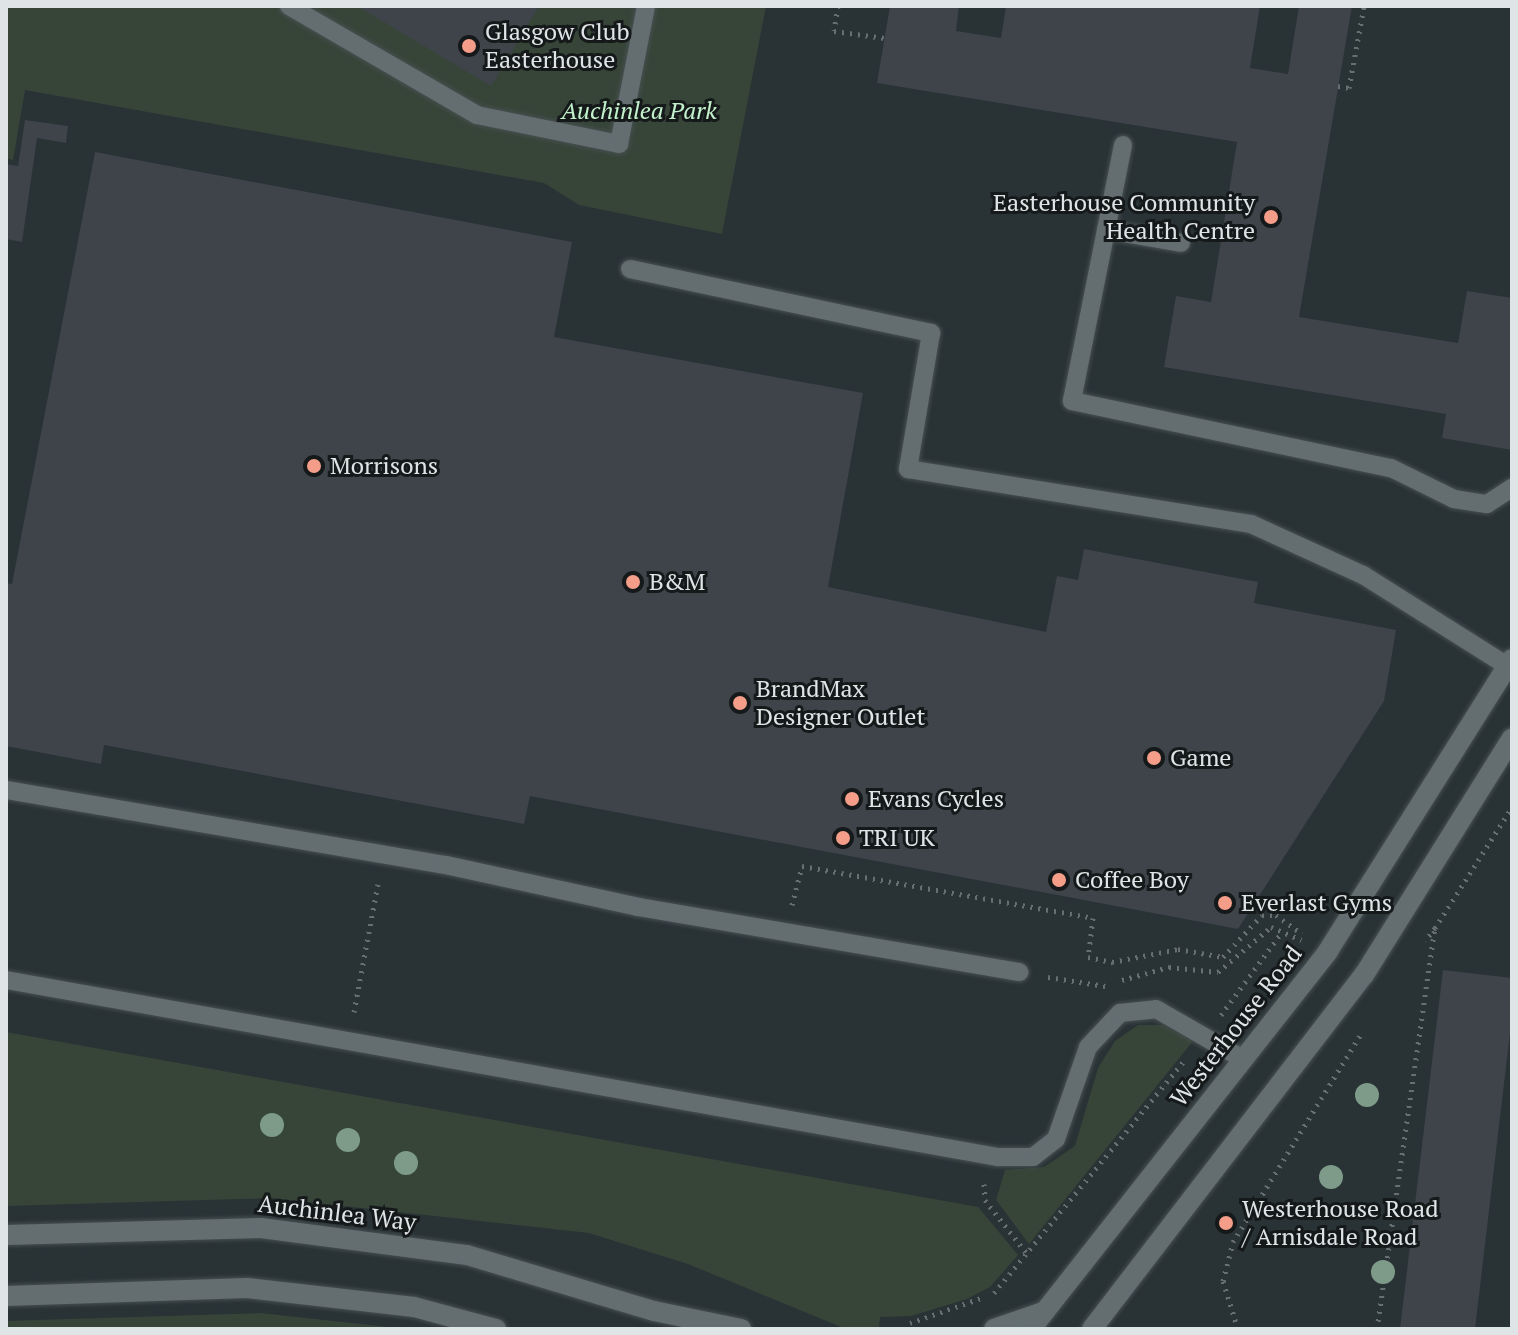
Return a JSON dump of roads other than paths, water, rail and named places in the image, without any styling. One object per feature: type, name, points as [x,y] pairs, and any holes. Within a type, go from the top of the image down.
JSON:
[{"type":"street","name":"Westerhouse Road","points":[[1031,1329],[1328,951],[1511,665]]},
{"type":"street","points":[[1092,1329],[1364,975],[1512,738]]},
{"type":"street","name":"Auchinlea Way","points":[[6,1235],[261,1228],[467,1255],[654,1311]]},
{"type":"street","points":[[6,1296],[247,1288],[414,1307],[496,1329]]},
{"type":"street","points":[[654,1311],[686,1329]]},
{"type":"street","points":[[654,1311],[741,1329]]},
{"type":"street","points":[[994,1329],[1043,1312]]},
{"type":"lane","points":[[289,6],[477,115],[619,144],[646,6]]},
{"type":"lane","points":[[1123,145],[1072,401],[1391,468],[1454,499],[1487,504],[1512,488]]},
{"type":"lane","points":[[1106,230],[1181,243]]},
{"type":"lane","points":[[630,269],[931,333],[908,469],[1251,524],[1363,575],[1511,665]]},
{"type":"lane","points":[[6,790],[383,855],[785,933],[1020,972]]},
{"type":"lane","points":[[6,980],[998,1157],[1033,1157],[1056,1139],[1088,1047],[1120,1013],[1156,1009],[1205,1034],[1243,1059]]},
{"type":"place","name":"Glasgow Club Easterhouse","points":[[469,46]]},
{"type":"place","name":"Easterhouse Community Health Centre","points":[[1271,217]]},
{"type":"place","name":"Morrisons","points":[[314,466]]},
{"type":"place","name":"B&M","points":[[633,582]]},
{"type":"place","name":"BrandMax Designer Outlet","points":[[740,703]]},
{"type":"place","name":"Game","points":[[1154,758]]},
{"type":"place","name":"Evans Cycles","points":[[852,799]]},
{"type":"place","name":"TRI UK","points":[[843,838]]},
{"type":"place","name":"Coffee Boy","points":[[1059,880]]},
{"type":"place","name":"Everlast Gyms","points":[[1225,903]]},
{"type":"place","name":"Westerhouse Road / Arnisdale Road","points":[[1226,1223]]},
{"type":"park label","name":"Auchinlea Park","points":[[639,111]]}]
